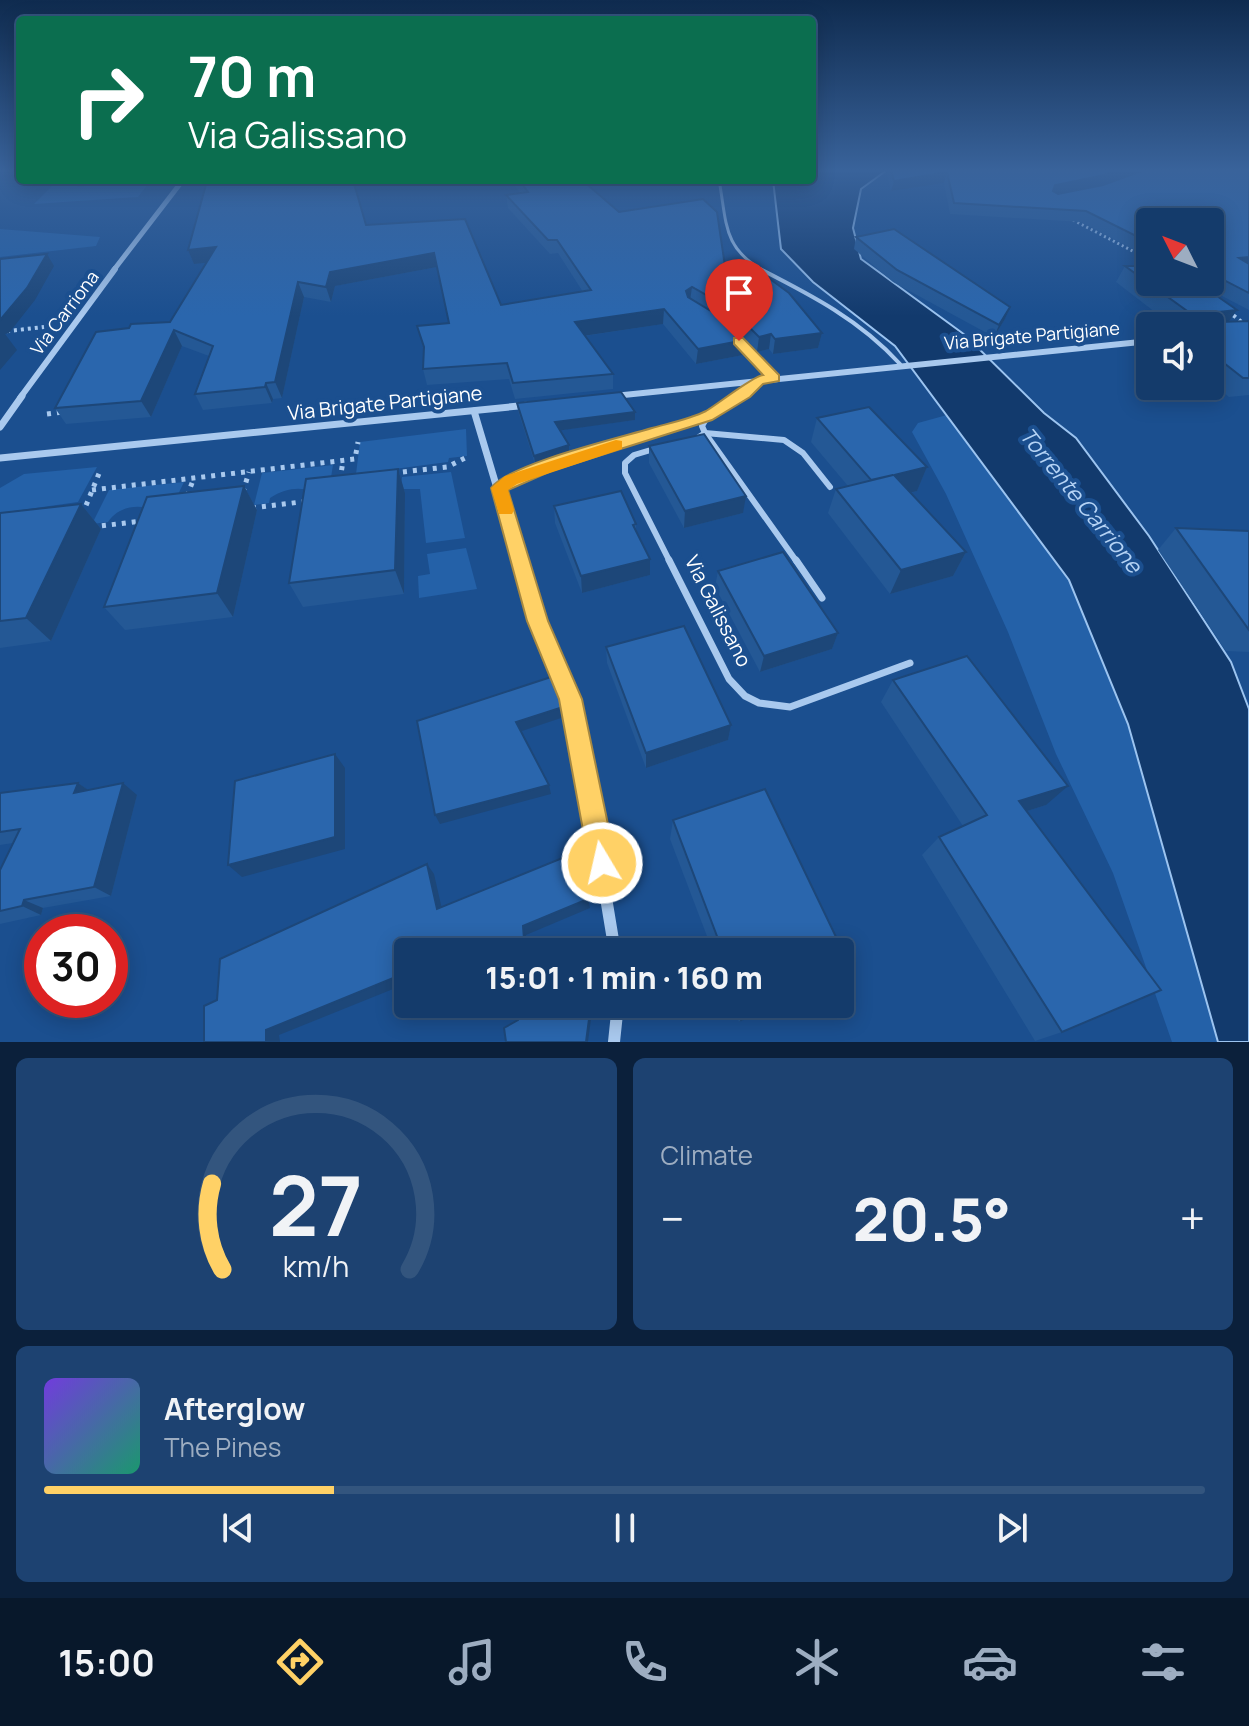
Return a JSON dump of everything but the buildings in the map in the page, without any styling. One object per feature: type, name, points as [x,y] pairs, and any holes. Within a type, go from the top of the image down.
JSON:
[{"type":"street","name":"Via Carriona","points":[[0,427],[76,319],[153,219]]},
{"type":"street","points":[[734,337],[774,378]]},
{"type":"street","name":"Via Brigate Partigiane","points":[[603,397],[900,364],[1136,342]]},
{"type":"street","name":"Via Brigate Partigiane","points":[[0,458],[540,404]]},
{"type":"street","points":[[474,411],[537,621],[571,699],[598,834],[613,938]]},
{"type":"street","points":[[614,1042],[617,1018]]},
{"type":"lane","points":[[726,219],[731,244],[736,250],[763,271],[799,287],[875,340],[900,364]]},
{"type":"lane","points":[[499,488],[545,467],[707,417],[745,394],[759,380]]},
{"type":"lane","points":[[707,417],[702,426],[705,433],[822,598]]},
{"type":"lane","points":[[682,442],[705,433],[777,438],[791,443],[830,487]]},
{"type":"lane","name":"Via Galissano","points":[[668,445],[634,455],[625,463],[625,473],[729,679],[745,696],[759,703],[790,707],[910,663]]},
{"type":"path","points":[[1071,219],[1136,253]]},
{"type":"path","points":[[1220,304],[1249,328]]},
{"type":"path","points":[[0,332],[49,327]]},
{"type":"path","points":[[47,414],[68,411]]},
{"type":"path","points":[[79,519],[92,490],[355,459],[358,439]]},
{"type":"path","points":[[386,474],[447,467],[473,455]]},
{"type":"path","points":[[338,489],[343,461]]},
{"type":"path","points":[[241,498],[249,472]]},
{"type":"path","points":[[184,505],[194,478]]},
{"type":"path","points":[[340,480],[355,478]]},
{"type":"path","points":[[242,509],[321,499]]},
{"type":"path","points":[[71,509],[85,508]]},
{"type":"path","points":[[88,528],[149,521]]},
{"type":"shaded area","points":[[0,229],[100,237],[96,246],[0,257]]},
{"type":"shaded area","points":[[947,415],[1069,580],[1128,724],[1218,1042],[1172,1042],[1113,873],[1056,754],[1008,632],[946,494],[912,432],[918,423]]},
{"type":"shaded area","points":[[466,429],[467,456],[449,458],[448,462],[356,474],[360,442]]},
{"type":"shaded area","points":[[333,465],[328,496],[305,489],[291,489],[270,498],[269,503],[254,505],[262,473]]},
{"type":"shaded area","points":[[97,467],[78,502],[0,513],[0,488],[24,474]]},
{"type":"shaded area","points":[[451,472],[465,538],[426,543],[420,489],[401,489],[402,477]]},
{"type":"shaded area","points":[[184,482],[168,515],[136,507],[121,511],[108,522],[92,524],[109,490]]},
{"type":"shaded area","points":[[466,548],[477,589],[419,598],[418,576],[430,574],[427,554]]},
{"type":"water","name":"Torrente Carrione","points":[[777,219],[855,219],[853,228],[861,259],[965,335],[1044,413],[1076,438],[1149,536],[1231,662],[1249,709],[1249,1042],[1218,1042],[1128,724],[1069,580],[895,346],[813,282],[781,249]]},
{"type":"slow traffic","points":[[505,510],[499,488],[511,480],[616,445]]},
{"type":"route","points":[[602,863],[571,699],[537,621],[499,488],[545,467],[707,417],[745,394],[759,380],[774,378],[739,341]]}]
